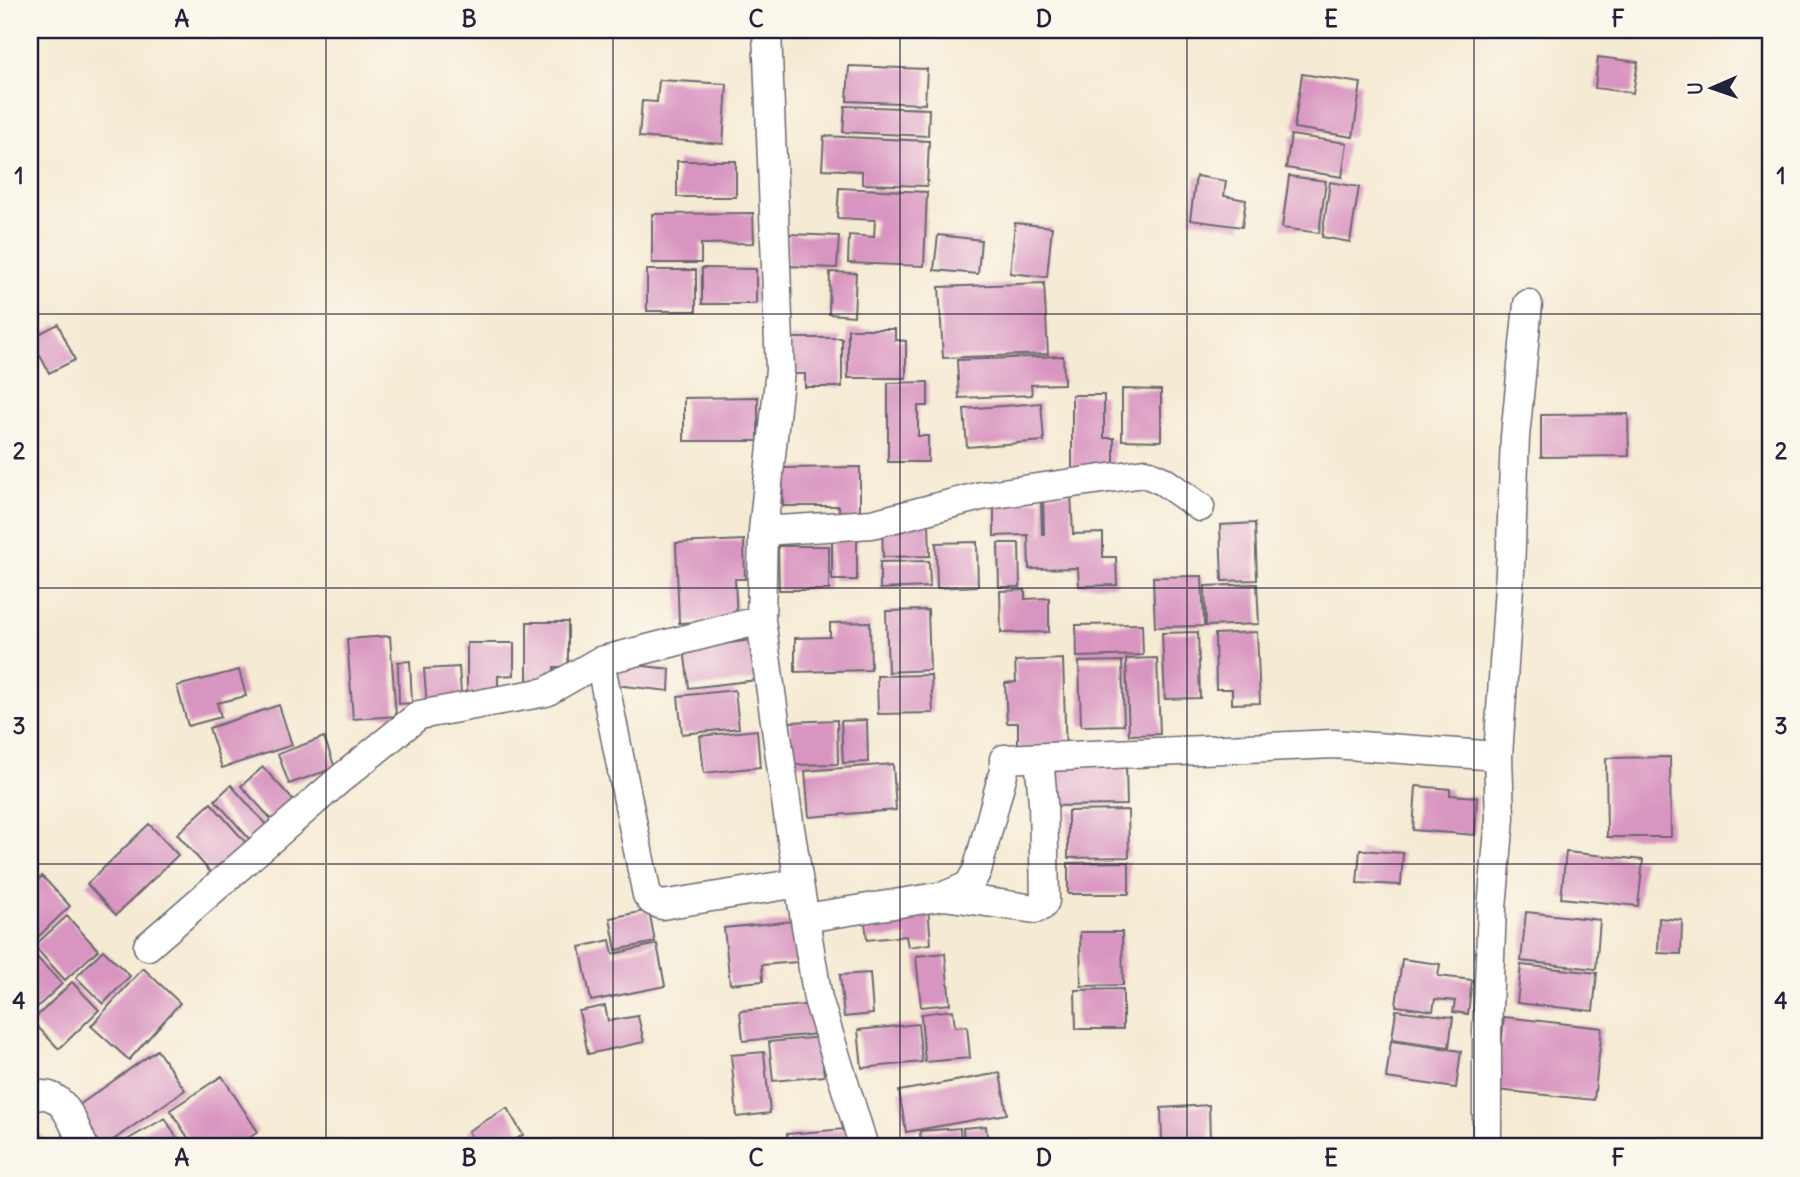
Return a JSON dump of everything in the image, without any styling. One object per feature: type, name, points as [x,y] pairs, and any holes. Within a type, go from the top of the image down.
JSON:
[{"type":"street","points":[[767,30],[780,370],[763,531],[761,620],[818,999],[863,1147]]},
{"type":"street","points":[[1487,1147],[1486,1032],[1492,908],[1500,818],[1498,756],[1510,571],[1515,437],[1528,304]]},
{"type":"street","points":[[763,531],[872,524],[981,496],[1145,473],[1163,481],[1200,508]]},
{"type":"street","points":[[148,946],[339,780],[419,715],[546,692],[600,661],[761,620]]},
{"type":"street","points":[[600,661],[647,895],[652,901],[662,905],[799,883]]},
{"type":"street","points":[[805,918],[944,895],[968,886],[977,871],[1004,770],[1004,759],[1333,744],[1498,756]]},
{"type":"street","points":[[944,895],[1035,909],[1042,906],[1045,901],[1043,802],[1039,758]]},
{"type":"street","points":[[35,1088],[63,1103],[84,1147]]},
{"type":"building","points":[[1598,57],[1638,62],[1633,93],[1595,88]]},
{"type":"building","points":[[849,66],[927,69],[925,104],[847,101]]},
{"type":"building","points":[[1302,74],[1361,83],[1353,137],[1294,128]]},
{"type":"building","points":[[659,80],[727,84],[723,144],[639,137],[642,101],[657,102]]},
{"type":"building","points":[[845,106],[929,109],[928,136],[843,132]]},
{"type":"building","points":[[1291,135],[1347,143],[1342,177],[1286,168]]},
{"type":"building","points":[[824,136],[929,141],[927,186],[862,184],[862,171],[822,169]]},
{"type":"building","points":[[677,161],[736,161],[736,197],[677,197]]},
{"type":"building","points":[[1196,176],[1226,181],[1224,196],[1246,200],[1242,227],[1190,220]]},
{"type":"building","points":[[1289,176],[1326,181],[1319,233],[1282,228]]},
{"type":"building","points":[[1330,182],[1359,187],[1350,242],[1322,237]]},
{"type":"building","points":[[839,188],[927,192],[924,266],[848,263],[849,235],[874,237],[875,220],[837,218]]},
{"type":"building","points":[[753,213],[754,243],[701,244],[701,263],[652,263],[652,214]]},
{"type":"building","points":[[1015,223],[1052,227],[1047,277],[1010,273]]},
{"type":"building","points":[[789,234],[839,236],[837,268],[787,266]]},
{"type":"building","points":[[938,235],[981,240],[978,274],[934,270]]},
{"type":"building","points":[[702,268],[756,269],[756,304],[702,304]]},
{"type":"building","points":[[647,270],[696,270],[696,311],[647,311]]},
{"type":"building","points":[[830,272],[856,273],[854,316],[829,314]]},
{"type":"building","points":[[1044,283],[1048,354],[943,358],[939,287]]},
{"type":"building","points":[[58,324],[75,360],[49,373],[31,338]]},
{"type":"building","points":[[848,329],[895,329],[895,340],[906,341],[906,378],[848,378]]},
{"type":"building","points":[[790,338],[842,338],[842,387],[805,387],[805,374],[791,374]]},
{"type":"building","points":[[1063,356],[1064,384],[1031,385],[1032,395],[959,398],[957,360]]},
{"type":"building","points":[[928,382],[928,406],[918,406],[918,436],[928,436],[928,462],[888,462],[888,383]]},
{"type":"building","points":[[1122,389],[1161,390],[1161,441],[1122,440]]},
{"type":"building","points":[[1072,395],[1104,395],[1104,438],[1114,438],[1114,471],[1072,470]]},
{"type":"building","points":[[758,397],[758,441],[684,441],[684,398]]},
{"type":"building","points":[[1041,403],[1044,441],[967,447],[964,409]]},
{"type":"building","points":[[1628,414],[1629,456],[1541,457],[1541,415]]},
{"type":"building","points":[[860,467],[860,524],[839,524],[839,506],[783,506],[782,468]]},
{"type":"building","points":[[1071,493],[1073,534],[1103,533],[1103,557],[1116,557],[1117,585],[1079,586],[1078,568],[1029,569],[1028,535],[994,536],[994,502],[1041,500],[1044,535],[1043,494]]},
{"type":"building","points":[[929,523],[930,556],[883,557],[882,524]]},
{"type":"building","points":[[1255,523],[1257,580],[1222,581],[1220,525]]},
{"type":"building","points":[[857,538],[857,580],[832,580],[832,539]]},
{"type":"building","points":[[744,540],[745,579],[735,579],[737,620],[679,623],[676,543]]},
{"type":"building","points":[[977,542],[978,586],[937,588],[936,543]]},
{"type":"building","points":[[998,543],[1019,543],[1020,587],[999,587]]},
{"type":"building","points":[[778,546],[829,546],[829,590],[779,590]]},
{"type":"building","points":[[929,561],[930,587],[880,589],[880,562]]},
{"type":"building","points":[[1202,576],[1204,626],[1155,627],[1153,577]]},
{"type":"building","points":[[1257,584],[1259,624],[1206,626],[1205,586]]},
{"type":"building","points":[[1025,590],[1025,599],[1049,598],[1049,632],[1001,633],[1000,591]]},
{"type":"building","points":[[928,610],[930,670],[888,672],[886,611]]},
{"type":"building","points":[[527,622],[568,622],[568,667],[554,667],[553,685],[527,685]]},
{"type":"building","points":[[870,622],[871,670],[795,672],[795,638],[830,637],[830,623]]},
{"type":"building","points":[[1142,624],[1143,655],[1077,657],[1076,625]]},
{"type":"building","points":[[1198,632],[1200,698],[1165,699],[1162,633]]},
{"type":"building","points":[[1257,632],[1260,703],[1232,704],[1232,689],[1216,689],[1215,634]]},
{"type":"building","points":[[390,636],[396,716],[353,719],[347,639]]},
{"type":"building","points":[[752,640],[757,680],[689,688],[684,649]]},
{"type":"building","points":[[467,643],[514,643],[514,675],[498,676],[498,697],[467,697]]},
{"type":"building","points":[[1157,658],[1160,734],[1129,735],[1126,659]]},
{"type":"building","points":[[1063,659],[1066,754],[1018,756],[1018,723],[1007,723],[1005,683],[1016,682],[1015,661]]},
{"type":"building","points":[[410,661],[412,703],[399,704],[398,662]]},
{"type":"building","points":[[1122,661],[1124,725],[1081,726],[1079,662]]},
{"type":"building","points":[[617,663],[670,669],[669,691],[615,685]]},
{"type":"building","points":[[459,667],[462,705],[427,707],[424,669]]},
{"type":"building","points":[[239,670],[246,696],[217,703],[221,717],[188,726],[177,686]]},
{"type":"building","points":[[931,675],[933,713],[878,714],[877,676]]},
{"type":"building","points":[[735,690],[739,728],[682,734],[678,696]]},
{"type":"building","points":[[279,705],[292,745],[222,768],[209,728]]},
{"type":"building","points":[[837,720],[838,764],[791,765],[790,722]]},
{"type":"building","points":[[867,720],[868,762],[843,763],[841,721]]},
{"type":"building","points":[[757,730],[760,767],[704,773],[700,736]]},
{"type":"building","points":[[324,737],[335,768],[289,784],[278,754]]},
{"type":"building","points":[[1670,757],[1671,837],[1607,837],[1606,758]]},
{"type":"building","points":[[893,764],[896,810],[809,817],[805,771]]},
{"type":"building","points":[[1126,765],[1127,805],[1048,806],[1047,766]]},
{"type":"building","points":[[263,767],[294,801],[273,821],[241,786]]},
{"type":"building","points":[[231,785],[268,827],[252,842],[215,800]]},
{"type":"building","points":[[1416,786],[1450,789],[1450,795],[1477,797],[1475,835],[1413,830]]},
{"type":"building","points":[[211,803],[246,843],[212,874],[177,834]]},
{"type":"building","points":[[1128,810],[1129,857],[1068,858],[1068,811]]},
{"type":"building","points":[[149,824],[178,855],[116,915],[87,884]]},
{"type":"building","points":[[1360,850],[1403,853],[1401,885],[1357,883]]},
{"type":"building","points":[[1566,852],[1643,860],[1638,906],[1561,898]]},
{"type":"building","points":[[1129,862],[1129,894],[1068,894],[1068,863]]},
{"type":"building","points":[[42,876],[70,906],[30,945],[30,888]]},
{"type":"building","points":[[928,906],[931,944],[908,947],[906,936],[867,940],[864,912]]},
{"type":"building","points":[[649,910],[655,942],[616,950],[610,918]]},
{"type":"building","points":[[1526,912],[1600,920],[1596,969],[1521,961]]},
{"type":"building","points":[[67,916],[98,950],[65,980],[34,946]]},
{"type":"building","points":[[1659,918],[1682,920],[1681,954],[1658,953]]},
{"type":"building","points":[[793,921],[797,962],[762,965],[763,981],[730,984],[724,928]]},
{"type":"building","points":[[1080,932],[1122,932],[1123,985],[1081,986]]},
{"type":"building","points":[[610,940],[613,954],[657,944],[665,986],[591,1001],[580,947]]},
{"type":"building","points":[[103,950],[130,976],[103,1004],[76,977]]},
{"type":"building","points":[[30,952],[62,984],[30,1014]]},
{"type":"building","points":[[945,953],[950,1004],[921,1007],[916,956]]},
{"type":"building","points":[[1402,959],[1440,964],[1438,976],[1472,980],[1468,1014],[1453,1012],[1455,1001],[1435,999],[1433,1011],[1396,1006]]},
{"type":"building","points":[[1521,965],[1597,973],[1593,1011],[1517,1003]]},
{"type":"building","points":[[143,968],[180,1003],[129,1060],[91,1026]]},
{"type":"building","points":[[870,973],[873,1014],[844,1017],[840,975]]},
{"type":"building","points":[[72,982],[99,1010],[59,1049],[32,1021]]},
{"type":"building","points":[[1123,989],[1123,1029],[1076,1029],[1075,990]]},
{"type":"building","points":[[814,1004],[817,1034],[743,1041],[740,1011]]},
{"type":"building","points":[[605,1006],[608,1021],[638,1016],[644,1042],[588,1054],[579,1011]]},
{"type":"building","points":[[953,1010],[955,1027],[967,1026],[970,1058],[925,1062],[921,1014]]},
{"type":"building","points":[[1396,1010],[1453,1017],[1449,1047],[1392,1039]]},
{"type":"building","points":[[1504,1017],[1602,1028],[1594,1100],[1497,1090]]},
{"type":"building","points":[[918,1024],[922,1062],[862,1068],[858,1030]]},
{"type":"building","points":[[821,1037],[824,1076],[773,1081],[769,1042]]},
{"type":"building","points":[[1391,1041],[1461,1051],[1456,1088],[1386,1078]]},
{"type":"building","points":[[157,1050],[185,1090],[103,1147],[98,1147],[72,1110]]},
{"type":"building","points":[[764,1052],[770,1113],[737,1117],[731,1055]]},
{"type":"building","points":[[1000,1073],[1007,1114],[906,1132],[899,1091]]},
{"type":"building","points":[[222,1076],[258,1132],[235,1147],[194,1147],[170,1110]]},
{"type":"building","points":[[1209,1105],[1210,1140],[1162,1142],[1161,1108]]},
{"type":"building","points":[[507,1108],[523,1135],[502,1147],[477,1147],[468,1131]]},
{"type":"building","points":[[165,1118],[182,1147],[115,1147]]},
{"type":"building","points":[[986,1126],[988,1147],[964,1147],[963,1128]]},
{"type":"building","points":[[960,1128],[961,1147],[921,1147],[920,1131]]},
{"type":"building","points":[[845,1129],[847,1147],[789,1147],[787,1134]]},
{"type":"building","points":[[38,1132],[52,1147],[30,1147],[30,1140]]}]
